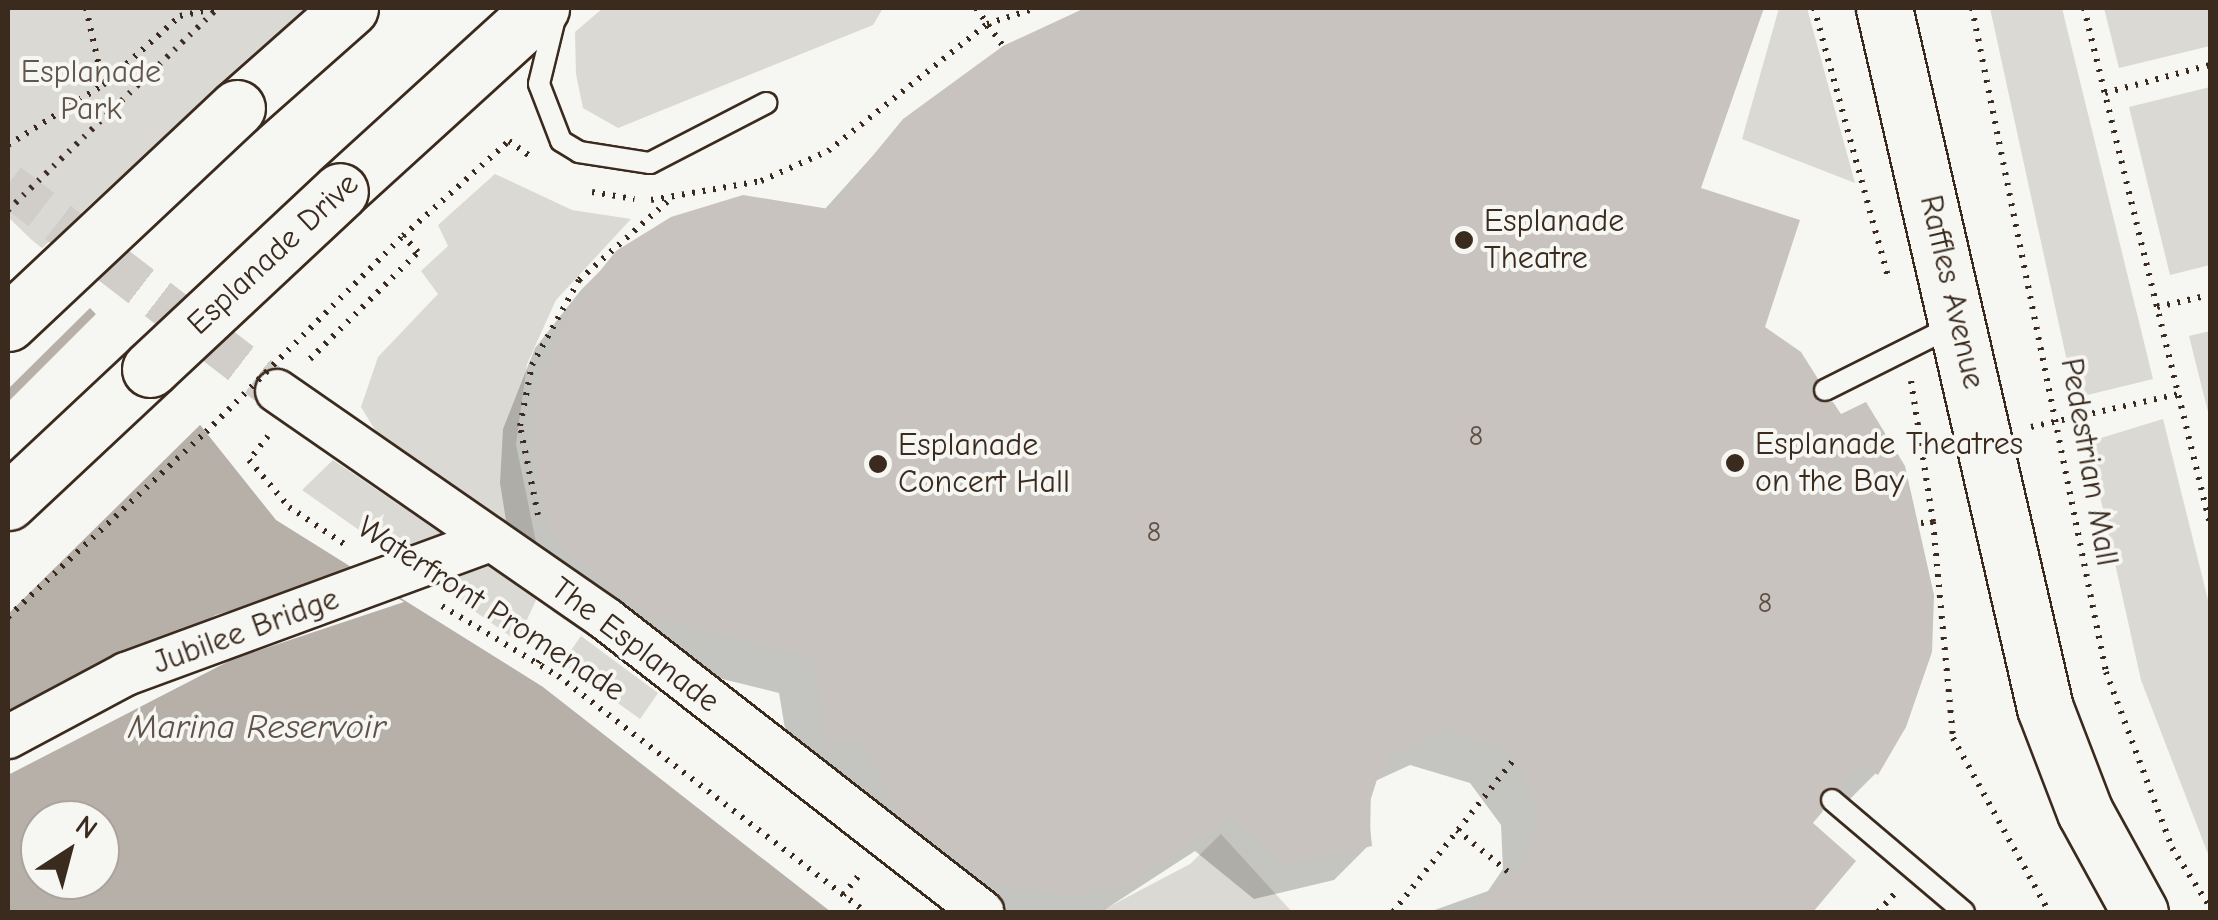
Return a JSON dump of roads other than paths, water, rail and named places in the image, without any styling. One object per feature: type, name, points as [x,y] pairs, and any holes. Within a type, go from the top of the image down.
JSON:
[{"type":"main road","points":[[8,323],[237,108],[350,8]]},
{"type":"main road","name":"Esplanade Drive","points":[[8,502],[541,8]]},
{"type":"main road","name":"Raffles Avenue","points":[[1884,8],[1960,322],[2045,708],[2085,812],[2140,912]]},
{"type":"street","name":"The Esplanade","points":[[286,397],[576,598],[982,912]]},
{"type":"street","name":"Jubilee Bridge","points":[[8,737],[126,674],[387,582],[491,540]]},
{"type":"lane","points":[[558,8],[539,84],[560,140],[579,152],[650,162],[766,103]]},
{"type":"lane","points":[[1825,390],[1960,322]]},
{"type":"lane","points":[[1832,800],[1964,912]]},
{"type":"water","name":"Marina Reservoir","points":[[8,222],[193,416],[276,520],[543,687],[831,912],[8,912]]},
{"type":"tunnel","points":[[8,184],[277,391]]},
{"type":"place","name":"Esplanade Theatre","points":[[1464,240]]},
{"type":"place","name":"Esplanade Theatres on the Bay","points":[[1735,463]]},
{"type":"place","name":"Esplanade Concert Hall","points":[[878,464]]},
{"type":"park label","name":"Esplanade Park","points":[[91,92]]}]
